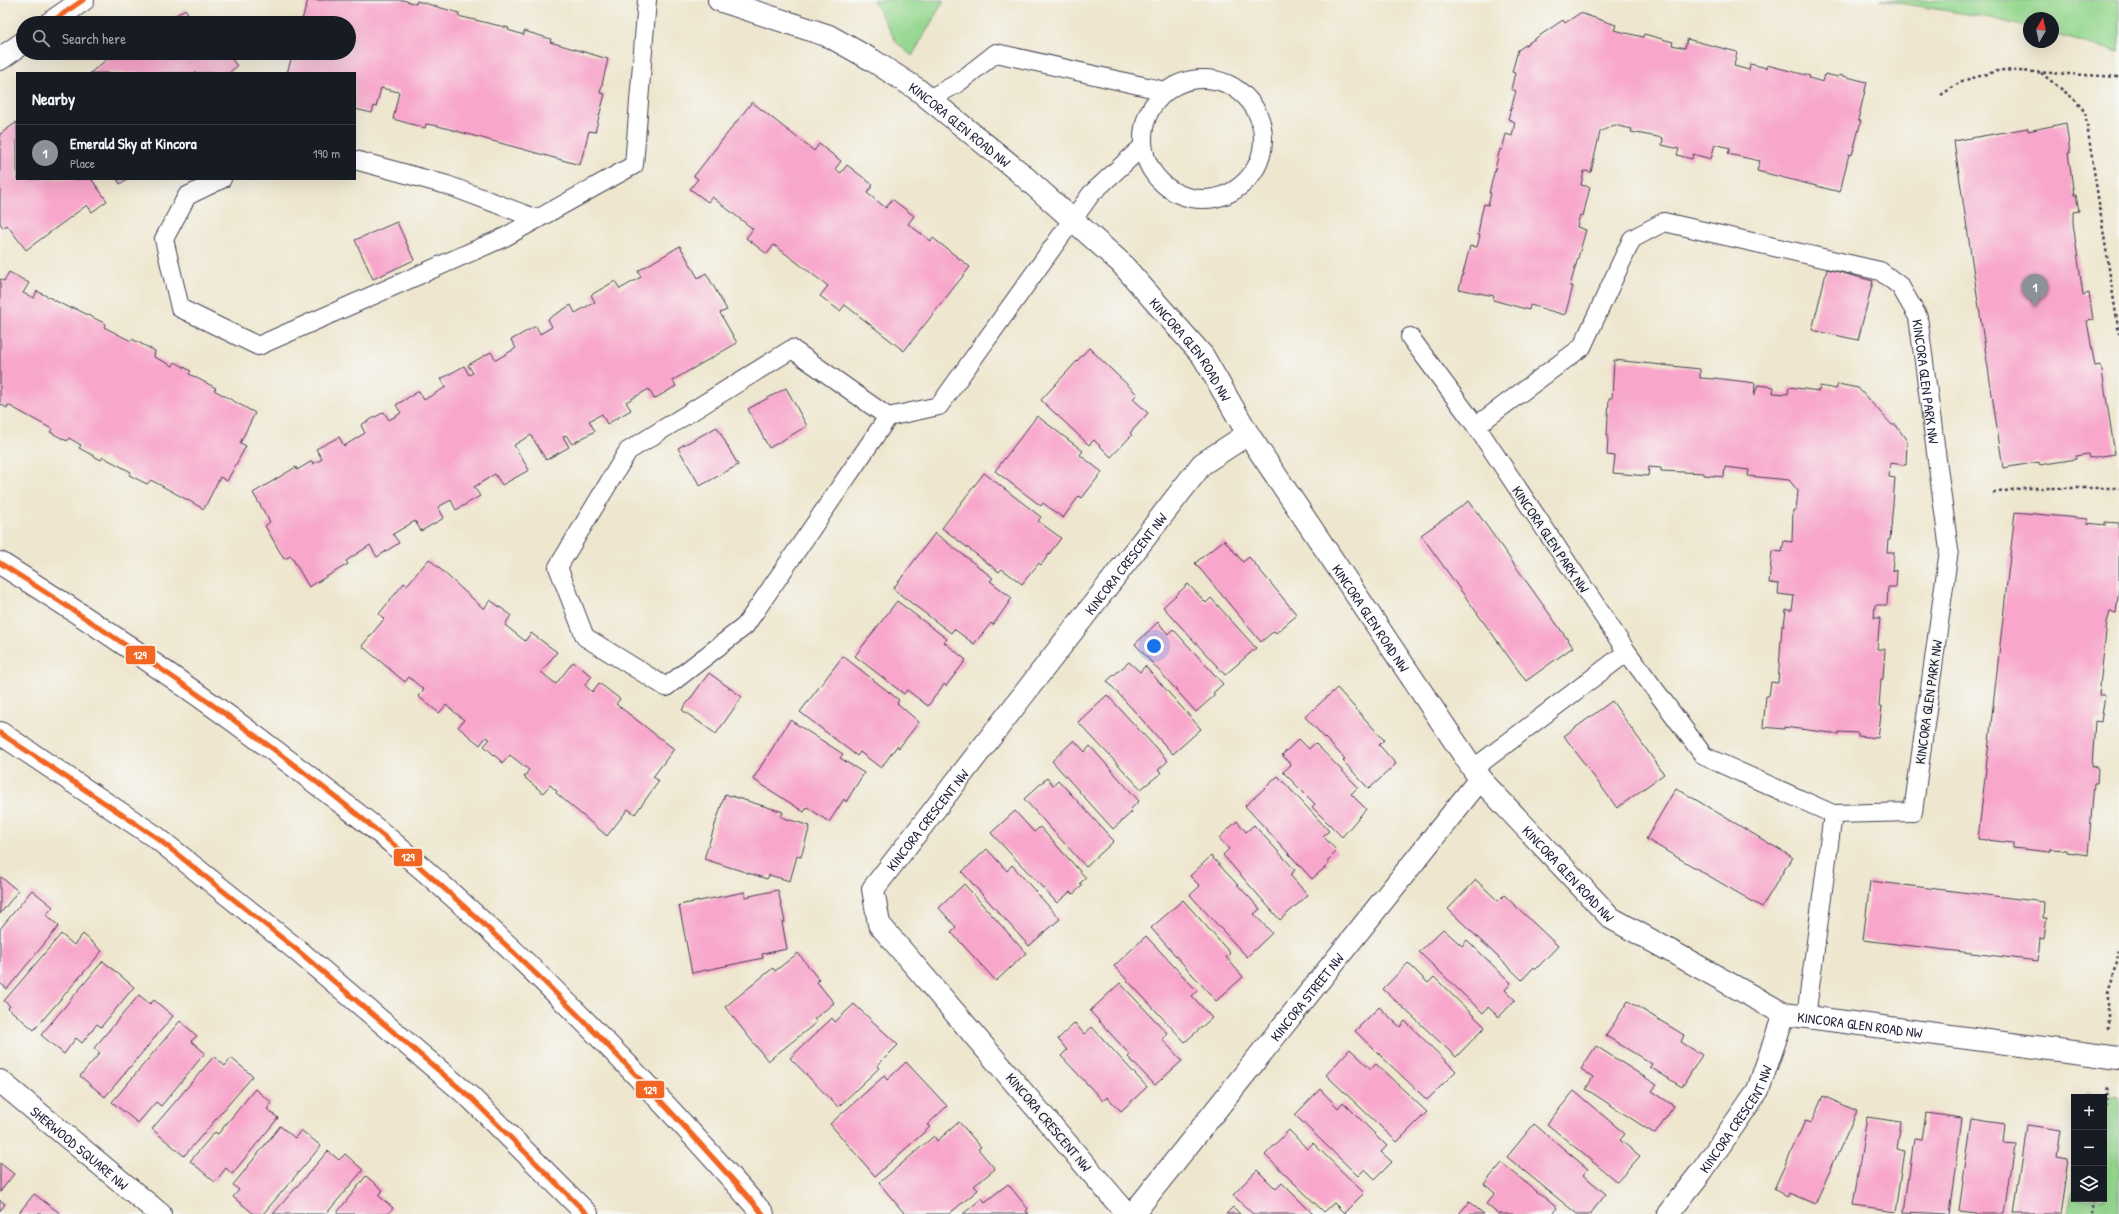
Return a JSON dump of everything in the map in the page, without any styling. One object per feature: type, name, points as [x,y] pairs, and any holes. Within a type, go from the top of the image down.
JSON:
[{"type":"street","points":[[60,16],[83,0]]},
{"type":"street","name":"KINCORA GLEN ROAD NW","points":[[719,0],[829,36],[872,60],[930,99],[1018,171],[1121,263],[1203,356],[1248,434],[1476,774],[1611,918],[1784,1014],[2119,1058]]},
{"type":"street","points":[[0,59],[16,48]]},
{"type":"street","name":"KINCORA CRESCENT NW","points":[[1127,1214],[879,924],[873,889],[1202,464],[1248,434]]},
{"type":"street","points":[[0,563],[82,614],[262,740],[395,845],[553,989],[721,1165],[763,1214]]},
{"type":"street","points":[[0,733],[157,838],[297,950],[470,1098],[587,1214]]},
{"type":"street","name":"KINCORA STREET NW","points":[[1133,1214],[1476,774]]},
{"type":"street","name":"KINCORA CRESCENT NW","points":[[1668,1214],[1702,1171],[1758,1090],[1784,1014]]},
{"type":"street","name":"SHERWOOD SQUARE NW","points":[[0,1080],[160,1214]]},
{"type":"lane","points":[[220,180],[187,196],[164,239],[180,308],[258,346],[505,237],[634,165],[647,0]]},
{"type":"lane","points":[[930,99],[958,83],[996,53],[1165,91]]},
{"type":"lane","points":[[1201,78],[1220,81],[1237,89],[1251,102],[1260,119],[1264,138],[1261,156],[1253,174],[1239,187],[1221,197],[1199,200],[1179,195],[1161,184],[1148,167],[1142,147],[1143,126],[1151,107],[1165,91],[1182,82],[1201,78]]},
{"type":"lane","points":[[888,417],[792,349],[628,451],[558,567],[585,637],[666,687],[746,626],[888,417],[939,406],[1073,221],[1090,194],[1142,147]]},
{"type":"lane","points":[[356,160],[447,185],[537,219]]},
{"type":"lane","name":"KINCORA GLEN PARK NW","points":[[1410,337],[1476,426],[1626,652],[1704,756],[1833,814],[1913,812],[1949,550],[1918,317],[1900,286],[1880,271],[1664,222],[1632,239],[1582,347],[1476,426]]},
{"type":"lane","points":[[1476,774],[1626,652]]},
{"type":"lane","points":[[1806,1016],[1833,814]]},
{"type":"path","points":[[1941,95],[1962,81],[2001,70],[2119,77]]},
{"type":"path","points":[[2041,73],[2074,99],[2086,112],[2119,334]]},
{"type":"path","points":[[1993,492],[2022,488],[2119,488]]},
{"type":"path","points":[[2108,992],[2116,967],[2119,947]]},
{"type":"path","points":[[2107,1096],[2108,1090]]},
{"type":"path","points":[[2092,1214],[2094,1202]]},
{"type":"green space","points":[[873,0],[944,0],[912,56],[897,43]]},
{"type":"green space","points":[[1881,0],[2119,0],[2119,52],[2059,36],[2059,12],[2023,12],[2023,26],[1991,18]]},
{"type":"green space","points":[[2107,1095],[2119,1097],[2119,1214],[2068,1214],[2071,1196],[2071,1202],[2107,1202]]},
{"type":"building","points":[[308,0],[403,0],[416,4],[417,1],[459,13],[458,16],[509,28],[508,30],[524,35],[524,31],[551,39],[550,42],[608,59],[600,93],[605,94],[595,132],[589,131],[580,165],[438,126],[426,124],[425,128],[393,119],[399,92],[381,88],[376,107],[374,106],[372,113],[356,109],[356,72],[287,72],[291,60],[356,60],[356,16],[303,16]]},
{"type":"building","points":[[185,9],[190,16],[175,16]]},
{"type":"building","points":[[1580,13],[1616,25],[1614,30],[1643,37],[1644,34],[1673,42],[1672,45],[1685,48],[1687,39],[1737,52],[1734,66],[1749,70],[1750,64],[1767,68],[1767,65],[1810,76],[1809,78],[1823,82],[1825,74],[1838,77],[1839,75],[1867,82],[1858,120],[1861,121],[1852,155],[1849,154],[1840,192],[1757,171],[1760,161],[1728,154],[1730,148],[1715,144],[1711,159],[1693,154],[1692,159],[1677,155],[1679,149],[1662,145],[1663,138],[1631,132],[1632,129],[1614,125],[1600,132],[1591,172],[1584,171],[1581,185],[1590,187],[1583,216],[1580,215],[1577,227],[1586,230],[1570,286],[1573,286],[1565,315],[1530,305],[1529,310],[1493,300],[1494,296],[1459,289],[1470,246],[1477,247],[1480,235],[1478,235],[1481,216],[1484,204],[1488,205],[1491,193],[1489,193],[1500,149],[1502,150],[1506,134],[1512,136],[1515,122],[1508,119],[1516,91],[1511,89],[1515,73],[1512,72],[1518,50],[1563,20],[1565,23]]},
{"type":"building","points":[[106,60],[232,60],[237,66],[230,72],[91,72]]},
{"type":"building","points":[[752,102],[814,151],[819,144],[841,161],[835,169],[841,173],[847,165],[873,185],[867,193],[886,208],[892,199],[914,216],[908,224],[931,241],[933,238],[970,267],[904,351],[845,305],[840,311],[820,296],[828,286],[774,245],[767,254],[746,238],[753,229],[712,197],[708,202],[690,189],[698,179],[694,176]]},
{"type":"building","points":[[16,123],[16,180],[92,180],[107,201],[92,212],[87,205],[26,250],[7,225],[3,228],[0,223],[0,134]]},
{"type":"building","points":[[2066,123],[2070,153],[2068,153],[2074,195],[2076,195],[2079,211],[2073,212],[2073,223],[2083,295],[2089,293],[2093,320],[2087,321],[2095,366],[2101,365],[2115,454],[2089,458],[2088,454],[2076,456],[2076,459],[2039,465],[2039,462],[2003,468],[1954,141],[2028,128],[2028,131]]},
{"type":"building","points":[[118,180],[126,180],[120,184]]},
{"type":"building","points":[[397,222],[414,260],[373,279],[355,240]]},
{"type":"building","points":[[680,246],[698,278],[706,273],[727,310],[720,313],[737,343],[673,380],[676,386],[654,399],[649,389],[626,402],[631,410],[607,424],[602,414],[589,421],[595,431],[572,444],[566,435],[563,437],[569,447],[546,460],[531,435],[514,445],[529,470],[502,485],[495,474],[474,487],[480,496],[456,510],[451,500],[438,507],[444,518],[421,531],[415,521],[393,534],[399,543],[377,557],[370,545],[346,561],[348,564],[309,587],[291,556],[284,559],[265,526],[270,522],[253,493],[296,467],[297,470],[312,461],[313,464],[322,459],[316,449],[339,437],[344,446],[365,433],[361,425],[384,412],[389,420],[401,413],[396,405],[419,391],[424,400],[446,387],[441,379],[464,366],[469,375],[473,373],[468,365],[491,352],[496,360],[516,348],[511,340],[536,326],[540,334],[552,327],[548,319],[571,305],[575,313],[595,302],[591,295],[615,281],[620,289],[641,277],[638,271]]},
{"type":"building","points":[[1827,269],[1873,281],[1858,340],[1812,330]]},
{"type":"building","points":[[9,272],[29,283],[23,293],[34,298],[37,291],[71,309],[72,307],[106,324],[104,327],[155,351],[154,357],[173,366],[175,362],[191,371],[189,374],[216,388],[214,390],[255,413],[240,443],[246,446],[227,481],[220,477],[204,509],[151,480],[147,484],[129,475],[131,472],[103,457],[101,460],[79,448],[81,445],[69,438],[67,441],[50,432],[52,429],[8,405],[7,408],[0,404],[0,279],[4,281]]},
{"type":"building","points":[[1089,348],[1137,394],[1133,399],[1148,413],[1130,433],[1132,435],[1111,457],[1094,440],[1089,445],[1041,400]]},
{"type":"building","points":[[1614,360],[1700,369],[1700,378],[1714,378],[1755,383],[1754,396],[1758,385],[1774,387],[1773,393],[1788,394],[1789,387],[1819,391],[1820,386],[1836,389],[1838,384],[1858,388],[1892,425],[1896,425],[1907,441],[1906,465],[1890,463],[1889,477],[1895,478],[1890,540],[1888,540],[1887,552],[1894,552],[1892,570],[1897,571],[1896,587],[1888,587],[1887,605],[1875,605],[1874,618],[1880,618],[1877,649],[1885,649],[1883,679],[1881,679],[1879,707],[1882,707],[1878,738],[1858,736],[1858,733],[1839,732],[1839,734],[1784,727],[1784,729],[1763,727],[1766,696],[1769,696],[1771,682],[1778,683],[1782,625],[1784,625],[1786,610],[1792,610],[1794,596],[1778,594],[1779,584],[1769,583],[1772,551],[1782,552],[1784,541],[1792,542],[1793,510],[1796,510],[1798,491],[1789,480],[1748,476],[1749,470],[1725,467],[1724,477],[1704,475],[1704,473],[1661,471],[1661,468],[1649,467],[1648,476],[1613,473],[1615,456],[1607,455],[1607,435],[1609,398],[1612,398]]},
{"type":"building","points":[[786,388],[807,426],[769,448],[748,409]]},
{"type":"building","points":[[1037,416],[1083,451],[1080,455],[1102,472],[1082,498],[1079,496],[1063,518],[1043,503],[1041,506],[995,471]]},
{"type":"building","points":[[717,427],[738,465],[700,486],[678,448]]},
{"type":"building","points":[[984,473],[1041,517],[1038,521],[1061,538],[1041,565],[1039,563],[1022,584],[1002,569],[999,572],[942,528]]},
{"type":"building","points":[[1469,501],[1573,647],[1526,681],[1421,535]]},
{"type":"building","points":[[2015,512],[2088,519],[2087,523],[2105,525],[2105,522],[2119,523],[2119,588],[2116,613],[2110,612],[2107,622],[2099,695],[2105,695],[2101,722],[2095,721],[2092,766],[2098,767],[2097,783],[2094,783],[2088,855],[2067,852],[2067,850],[2050,849],[2050,852],[2013,848],[2013,843],[1978,839]]},
{"type":"building","points":[[935,533],[993,578],[990,581],[1012,598],[993,625],[991,623],[974,644],[954,629],[951,633],[893,589]]},
{"type":"building","points":[[1224,540],[1243,562],[1249,557],[1297,615],[1276,633],[1274,631],[1261,642],[1195,563]]},
{"type":"building","points":[[429,559],[484,609],[490,600],[511,615],[505,625],[525,641],[531,633],[557,652],[541,672],[556,684],[573,662],[592,676],[585,685],[592,692],[599,683],[620,699],[616,704],[674,749],[653,777],[659,781],[635,814],[628,809],[607,836],[556,793],[557,791],[550,785],[543,793],[524,777],[529,770],[510,755],[503,763],[484,746],[490,739],[486,737],[480,745],[458,727],[464,720],[446,705],[439,713],[418,696],[424,690],[409,677],[405,682],[362,646],[384,619],[379,614],[404,583],[407,585]]},
{"type":"building","points":[[1188,584],[1206,603],[1211,598],[1256,648],[1225,675],[1163,607]]},
{"type":"building","points":[[897,601],[947,639],[944,642],[966,660],[946,686],[944,684],[928,706],[907,690],[904,694],[855,656]]},
{"type":"building","points":[[1158,622],[1168,634],[1173,629],[1223,684],[1213,693],[1215,695],[1196,712],[1135,644]]},
{"type":"building","points":[[843,656],[899,700],[897,703],[919,722],[899,748],[897,746],[881,768],[860,752],[857,756],[800,712]]},
{"type":"building","points":[[1129,662],[1140,672],[1145,666],[1201,729],[1173,754],[1107,681]]},
{"type":"building","points":[[709,673],[742,697],[716,734],[682,710]]},
{"type":"building","points":[[1337,688],[1384,740],[1379,745],[1396,764],[1369,789],[1343,761],[1345,759],[1305,717]]},
{"type":"building","points":[[1107,695],[1168,761],[1158,770],[1161,773],[1141,789],[1078,722]]},
{"type":"building","points":[[1612,701],[1664,774],[1617,808],[1564,736]]},
{"type":"building","points":[[790,720],[843,754],[840,758],[864,773],[846,802],[844,799],[829,822],[807,807],[804,812],[753,779]]},
{"type":"building","points":[[1299,739],[1309,749],[1315,743],[1358,787],[1351,794],[1366,809],[1342,837],[1312,807],[1315,804],[1283,772],[1291,765],[1282,755]]},
{"type":"building","points":[[1074,740],[1085,752],[1090,746],[1139,801],[1130,810],[1132,812],[1113,829],[1052,761]]},
{"type":"building","points":[[1278,776],[1329,831],[1323,836],[1337,851],[1327,861],[1329,864],[1312,879],[1245,806]]},
{"type":"building","points":[[1047,778],[1053,785],[1058,780],[1114,841],[1086,867],[1024,799]]},
{"type":"building","points":[[1676,788],[1792,857],[1762,907],[1646,839]]},
{"type":"building","points":[[725,794],[783,812],[781,817],[810,826],[801,857],[797,856],[790,881],[769,875],[767,879],[704,859]]},
{"type":"building","points":[[1015,811],[1034,832],[1040,827],[1086,878],[1080,883],[1082,886],[1073,894],[1070,892],[1057,903],[991,833]]},
{"type":"building","points":[[1237,821],[1246,832],[1254,825],[1295,870],[1290,875],[1308,895],[1280,920],[1223,855],[1229,849],[1219,838]]},
{"type":"building","points":[[987,849],[1007,871],[1012,865],[1060,919],[1029,946],[962,872]]},
{"type":"building","points":[[1211,856],[1260,909],[1254,914],[1272,933],[1247,957],[1190,895],[1200,886],[1190,876]]},
{"type":"building","points":[[1,877],[18,891],[0,914],[0,879]]},
{"type":"building","points":[[1476,880],[1498,901],[1504,895],[1558,946],[1536,969],[1534,967],[1522,980],[1448,909]]},
{"type":"building","points":[[1870,881],[2044,902],[2043,918],[2047,918],[2044,938],[2040,937],[2038,961],[1863,940]]},
{"type":"building","points":[[964,884],[1026,953],[996,981],[951,932],[956,927],[939,908]]},
{"type":"building","points":[[32,890],[53,907],[46,915],[59,926],[7,989],[0,983],[0,929]]},
{"type":"building","points":[[778,890],[785,922],[782,922],[787,949],[762,954],[763,958],[692,973],[679,905],[745,892],[745,897]]},
{"type":"building","points":[[1183,900],[1230,953],[1226,957],[1243,977],[1216,1001],[1151,928]]},
{"type":"building","points":[[1443,929],[1462,946],[1467,940],[1511,983],[1505,990],[1515,1000],[1499,1017],[1488,1007],[1483,1013],[1419,952]]},
{"type":"building","points":[[61,934],[74,945],[83,934],[102,951],[34,1030],[8,1008],[10,1006],[4,1001]]},
{"type":"building","points":[[1146,936],[1197,991],[1192,996],[1212,1018],[1185,1042],[1114,966]]},
{"type":"building","points":[[798,953],[819,980],[817,982],[834,1003],[814,1019],[817,1022],[768,1061],[725,1007],[773,968],[775,971]]},
{"type":"building","points":[[103,961],[134,987],[101,1027],[97,1024],[82,1043],[76,1038],[64,1054],[41,1035]]},
{"type":"building","points":[[1408,963],[1428,983],[1434,977],[1485,1027],[1456,1057],[1383,989]]},
{"type":"building","points":[[1120,983],[1168,1034],[1162,1039],[1182,1061],[1155,1085],[1128,1057],[1130,1055],[1090,1011]]},
{"type":"building","points":[[139,995],[150,1004],[154,1000],[173,1016],[105,1097],[80,1076],[100,1053],[94,1048]]},
{"type":"building","points":[[1628,1001],[1684,1035],[1681,1042],[1702,1055],[1682,1087],[1650,1067],[1652,1064],[1606,1036]]},
{"type":"building","points":[[854,1004],[898,1045],[877,1066],[879,1068],[838,1107],[790,1058],[832,1018],[835,1022]]},
{"type":"building","points":[[1379,1007],[1400,1027],[1405,1021],[1456,1071],[1427,1100],[1355,1031]]},
{"type":"building","points":[[180,1021],[197,1036],[191,1041],[205,1053],[161,1106],[156,1102],[138,1123],[112,1102]]},
{"type":"building","points":[[1075,1023],[1084,1034],[1092,1027],[1147,1087],[1121,1111],[1107,1097],[1103,1101],[1061,1056],[1067,1050],[1058,1039]]},
{"type":"building","points":[[1596,1046],[1657,1085],[1652,1091],[1674,1106],[1655,1134],[1586,1089],[1593,1077],[1581,1069]]},
{"type":"building","points":[[1350,1049],[1371,1069],[1376,1064],[1427,1112],[1397,1142],[1326,1075]]},
{"type":"building","points":[[214,1056],[225,1066],[231,1058],[253,1076],[184,1156],[152,1129]]},
{"type":"building","points":[[906,1062],[947,1106],[927,1125],[930,1127],[875,1176],[830,1124],[884,1076],[887,1080]]},
{"type":"building","points":[[255,1089],[272,1103],[267,1109],[278,1118],[232,1174],[226,1168],[215,1182],[190,1161],[215,1132],[218,1134]]},
{"type":"building","points":[[1320,1089],[1338,1108],[1343,1102],[1387,1146],[1381,1152],[1392,1162],[1375,1179],[1365,1169],[1358,1176],[1295,1115]]},
{"type":"building","points":[[1574,1091],[1625,1134],[1620,1140],[1640,1156],[1617,1182],[1547,1124]]},
{"type":"building","points":[[1823,1096],[1857,1111],[1815,1204],[1789,1193],[1787,1197],[1774,1189],[1805,1121],[1811,1123]]},
{"type":"building","points":[[1926,1113],[1962,1118],[1949,1214],[1904,1212],[1914,1139],[1922,1140]]},
{"type":"building","points":[[1867,1117],[1901,1122],[1897,1149],[1905,1151],[1896,1211],[1853,1205]]},
{"type":"building","points":[[1972,1119],[2005,1124],[2003,1142],[2015,1143],[2005,1214],[1975,1214],[1975,1212],[1959,1210]]},
{"type":"building","points":[[959,1122],[981,1147],[978,1149],[995,1169],[974,1186],[978,1190],[949,1214],[905,1214],[879,1183],[934,1136],[937,1141]]},
{"type":"building","points":[[1534,1124],[1588,1169],[1583,1175],[1606,1194],[1590,1214],[1577,1214],[1507,1157]]},
{"type":"building","points":[[2027,1125],[2061,1130],[2057,1158],[2068,1160],[2060,1214],[2014,1214]]},
{"type":"building","points":[[280,1126],[295,1138],[301,1130],[321,1146],[263,1214],[254,1214],[233,1197],[239,1190],[233,1185]]},
{"type":"building","points":[[1289,1130],[1307,1149],[1313,1143],[1364,1193],[1344,1213],[1334,1203],[1324,1212],[1265,1155]]},
{"type":"building","points":[[328,1151],[339,1160],[345,1154],[363,1170],[326,1214],[273,1214]]},
{"type":"building","points":[[0,1163],[14,1174],[0,1192]]},
{"type":"building","points":[[1502,1163],[1557,1208],[1552,1214],[1498,1214],[1486,1204],[1495,1193],[1484,1184]]},
{"type":"building","points":[[1257,1170],[1276,1189],[1282,1183],[1313,1214],[1253,1214],[1233,1195]]},
{"type":"building","points":[[366,1176],[383,1190],[378,1195],[393,1208],[388,1214],[336,1214]]},
{"type":"building","points":[[1008,1184],[1028,1209],[1026,1211],[1028,1214],[963,1214],[982,1198],[985,1202]]},
{"type":"building","points":[[34,1194],[61,1214],[18,1214]]},
{"type":"building","points":[[0,1200],[5,1204],[0,1211]]},
{"type":"building","points":[[1469,1202],[1484,1214],[1459,1214]]},
{"type":"building","points":[[1233,1207],[1240,1214],[1226,1214]]},
{"type":"transit line","name":"129","points":[[60,16],[83,0]]},
{"type":"transit line","name":"129","points":[[0,563],[149,661],[246,729],[341,801],[387,839],[487,927],[582,1019],[674,1115],[763,1214]]},
{"type":"transit line","name":"129","points":[[0,733],[157,838],[297,950],[471,1098],[587,1214]]},
{"type":"place","name":"Emerald Sky at Kincora","points":[[2035,307]]}]
